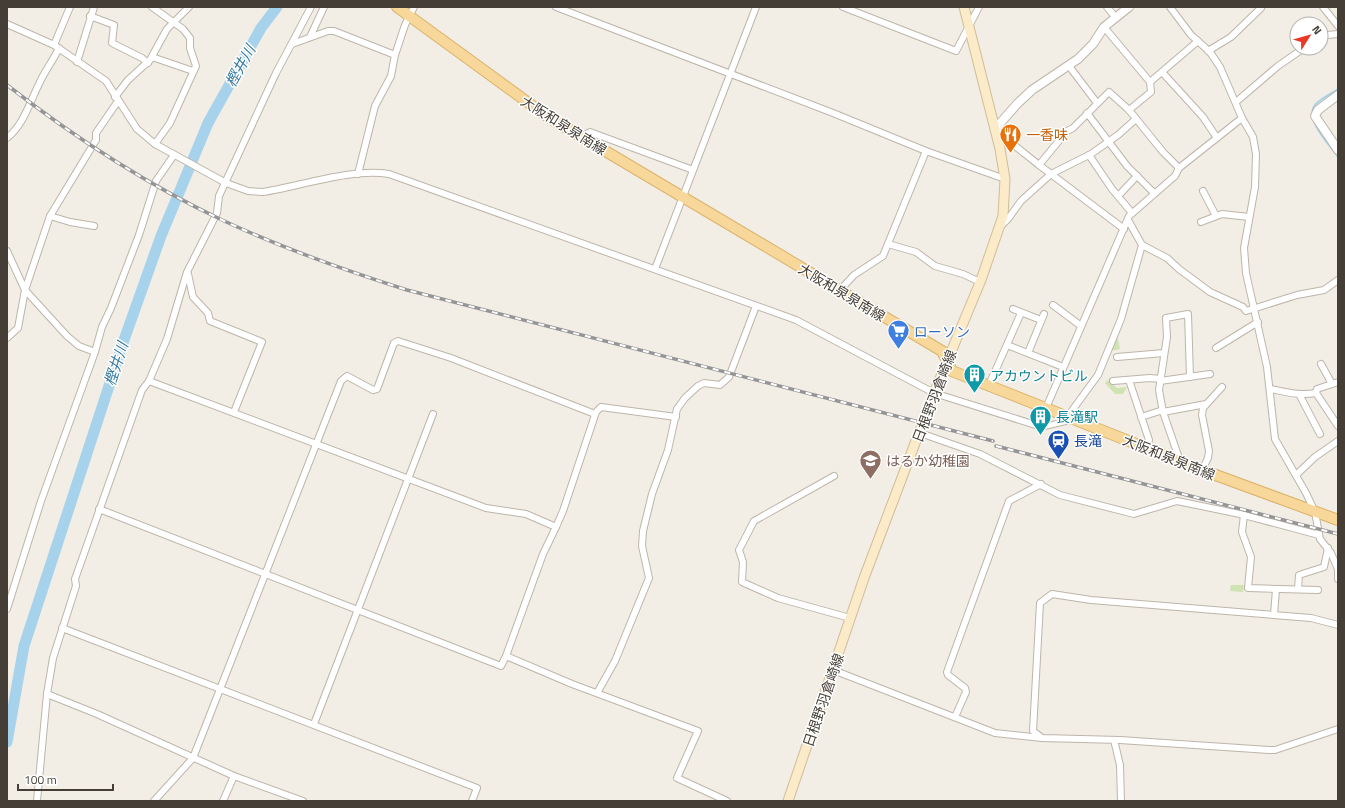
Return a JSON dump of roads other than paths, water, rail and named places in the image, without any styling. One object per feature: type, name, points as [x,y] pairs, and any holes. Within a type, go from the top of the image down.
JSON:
[{"type":"main road","name":"大阪和泉泉南線","points":[[397,7],[411,11],[518,97],[580,137],[942,351],[952,371],[1048,408],[1180,462],[1338,520]]},
{"type":"main road","name":"日根野羽倉崎線","points":[[788,801],[850,618],[934,393],[980,282],[1001,226],[1005,178],[995,129],[964,7]]},
{"type":"street","points":[[7,138],[18,128],[32,102],[39,83],[57,47],[70,7]]},
{"type":"street","points":[[77,62],[94,7]]},
{"type":"street","points":[[152,7],[173,22],[190,38],[190,48],[196,66],[170,123],[155,144]]},
{"type":"street","points":[[7,338],[18,328],[25,290],[50,216],[96,140],[96,133],[128,80],[148,63],[173,22],[189,7]]},
{"type":"street","points":[[38,799],[47,694],[53,658],[76,586],[75,578],[142,390],[149,381],[167,339],[187,272],[217,213],[219,196],[224,182],[311,7]]},
{"type":"street","points":[[310,37],[324,7]]},
{"type":"street","points":[[556,7],[833,113],[926,151],[1005,178]]},
{"type":"street","points":[[655,269],[756,7]]},
{"type":"street","points":[[843,7],[956,50],[979,7]]},
{"type":"street","points":[[1107,7],[1116,18]]},
{"type":"street","points":[[1124,229],[1039,165],[995,129],[1018,103],[1032,90],[1069,66],[1093,44],[1104,28],[1129,7]]},
{"type":"street","points":[[1170,7],[1220,67],[1242,118],[1253,137],[1256,154],[1255,187],[1244,248],[1246,273],[1267,367],[1275,439],[1306,493],[1315,512],[1320,539],[1328,548],[1338,569],[1338,579]]},
{"type":"street","points":[[1323,7],[1338,26]]},
{"type":"street","points":[[1208,51],[1231,37],[1261,8]]},
{"type":"street","points":[[358,174],[375,106],[391,76],[395,55],[411,11]]},
{"type":"street","points":[[90,16],[114,25],[112,43],[142,58],[148,63]]},
{"type":"street","points":[[7,24],[57,47],[106,81],[116,99],[137,129],[155,144],[176,157],[224,182],[248,191],[263,192],[358,174],[377,172],[389,174],[796,320],[934,393],[1042,427],[1072,418],[1098,375],[1121,319],[1142,245]]},
{"type":"street","points":[[1104,28],[1150,82],[1151,92],[1129,110]]},
{"type":"street","points":[[292,44],[328,31],[334,31],[395,55]]},
{"type":"street","points":[[1150,82],[1198,41]]},
{"type":"street","points":[[1236,102],[1278,66],[1292,56]]},
{"type":"street","points":[[152,57],[193,71]]},
{"type":"street","points":[[1069,66],[1097,103]]},
{"type":"street","points":[[1162,72],[1203,117],[1217,138]]},
{"type":"street","points":[[1039,165],[1067,132],[1073,128],[1086,113],[1109,92],[1129,110],[1179,168]]},
{"type":"street","points":[[1337,145],[1315,116],[1318,110],[1338,95]]},
{"type":"street","points":[[1086,113],[1127,166],[1154,194]]},
{"type":"street","points":[[1042,427],[1063,367],[1132,213],[1175,176],[1179,168],[1242,118]]},
{"type":"street","points":[[1001,226],[1021,201],[1051,174],[1089,155],[1109,142],[1136,119]]},
{"type":"street","points":[[580,137],[590,132],[693,170]]},
{"type":"street","points":[[840,290],[854,275],[883,256],[926,151]]},
{"type":"street","points":[[1089,155],[1112,189],[1119,195],[1132,213]]},
{"type":"street","points":[[7,609],[41,501],[95,352],[102,327],[111,308],[139,235],[151,201],[156,181],[176,157]]},
{"type":"street","points":[[1119,195],[1138,176]]},
{"type":"street","points":[[1202,191],[1216,216]]},
{"type":"street","points":[[1201,222],[1222,214],[1250,217]]},
{"type":"street","points":[[50,216],[70,222],[94,226]]},
{"type":"street","points":[[1128,220],[1142,245],[1167,258],[1210,292],[1243,307],[1246,311],[1297,295],[1324,290],[1337,283]]},
{"type":"street","points":[[888,244],[916,252],[935,266],[962,274],[980,282]]},
{"type":"street","points":[[7,251],[25,290],[67,336],[79,346],[95,352]]},
{"type":"street","points":[[187,272],[194,297],[208,313],[210,321],[262,342],[234,412]]},
{"type":"street","points":[[1054,305],[1081,326]]},
{"type":"street","points":[[598,693],[615,661],[649,578],[642,546],[643,531],[652,494],[668,450],[677,410],[685,398],[698,386],[704,383],[720,386],[729,377],[756,306]]},
{"type":"street","points":[[1013,309],[1042,317],[1028,353]]},
{"type":"street","points":[[989,386],[1021,312]]},
{"type":"street","points":[[1180,462],[1163,411],[1159,390],[1167,337],[1166,318],[1188,314],[1190,377]]},
{"type":"street","points":[[1216,348],[1258,322]]},
{"type":"street","points":[[154,801],[193,758],[341,381],[347,376],[373,390],[377,389],[394,343],[398,341],[451,358],[595,414]]},
{"type":"street","points":[[1007,345],[1063,367]]},
{"type":"street","points":[[1117,357],[1164,353]]},
{"type":"street","points":[[1300,396],[1316,392],[1317,389],[1335,383],[1322,364]]},
{"type":"street","points":[[1113,381],[1160,380],[1210,374]]},
{"type":"street","points":[[1129,380],[1149,440],[1147,448]]},
{"type":"street","points":[[149,381],[486,508],[526,514],[556,527]]},
{"type":"street","points":[[1202,470],[1208,458],[1209,451],[1202,415],[1206,404],[1222,387]]},
{"type":"street","points":[[1270,389],[1293,392],[1300,396],[1320,434]]},
{"type":"street","points":[[1316,392],[1338,426]]},
{"type":"street","points":[[1141,417],[1163,411],[1206,404]]},
{"type":"street","points":[[99,509],[501,666],[543,554],[563,510],[595,414],[601,407],[676,417]]},
{"type":"street","points":[[314,724],[433,414]]},
{"type":"street","points":[[920,433],[980,454],[1060,495],[1134,514],[1177,502],[1244,515],[1319,536]]},
{"type":"street","points":[[1296,475],[1315,457],[1338,442]]},
{"type":"street","points":[[834,476],[754,521],[739,550],[742,562],[742,582],[778,598],[850,618]]},
{"type":"street","points":[[954,717],[966,692],[965,688],[948,675],[947,672],[1009,501],[1041,484]]},
{"type":"street","points":[[1244,515],[1242,532],[1251,557],[1248,588],[1318,590]]},
{"type":"street","points":[[1298,589],[1299,575],[1324,567],[1328,548]]},
{"type":"street","points":[[1274,615],[1276,589]]},
{"type":"street","points":[[1042,738],[1033,731],[1040,603],[1052,594],[1091,600],[1311,618],[1338,625]]},
{"type":"street","points":[[62,628],[221,688],[477,788],[472,801]]},
{"type":"street","points":[[506,656],[598,693],[698,730],[677,778],[727,801]]},
{"type":"street","points":[[833,670],[1003,735],[1042,738],[1114,740],[1269,750],[1338,729]]},
{"type":"street","points":[[47,694],[234,776],[303,801]]},
{"type":"street","points":[[1114,740],[1120,764],[1121,801]]},
{"type":"street","points":[[223,801],[234,776]]},
{"type":"waterway","name":"樫井川","points":[[7,742],[24,646],[124,340],[161,236],[208,123],[261,28],[277,7]]},
{"type":"waterway","points":[[1338,89],[1317,103],[1313,111],[1313,117],[1319,132],[1338,157]]},
{"type":"railway","points":[[7,85],[84,141],[166,191],[222,220],[290,249],[337,266],[407,290],[993,441]]},
{"type":"railway","points":[[996,446],[1338,534]]},
{"type":"place","name":"一香味","points":[[1010,154]]},
{"type":"place","name":"ローソン","points":[[899,350]]},
{"type":"place","name":"アカウントビル","points":[[975,394]]},
{"type":"place","name":"長滝駅","points":[[1041,436]]},
{"type":"place","name":"長滝","points":[[1058,460]]},
{"type":"place","name":"はるか幼稚園","points":[[871,480]]}]
